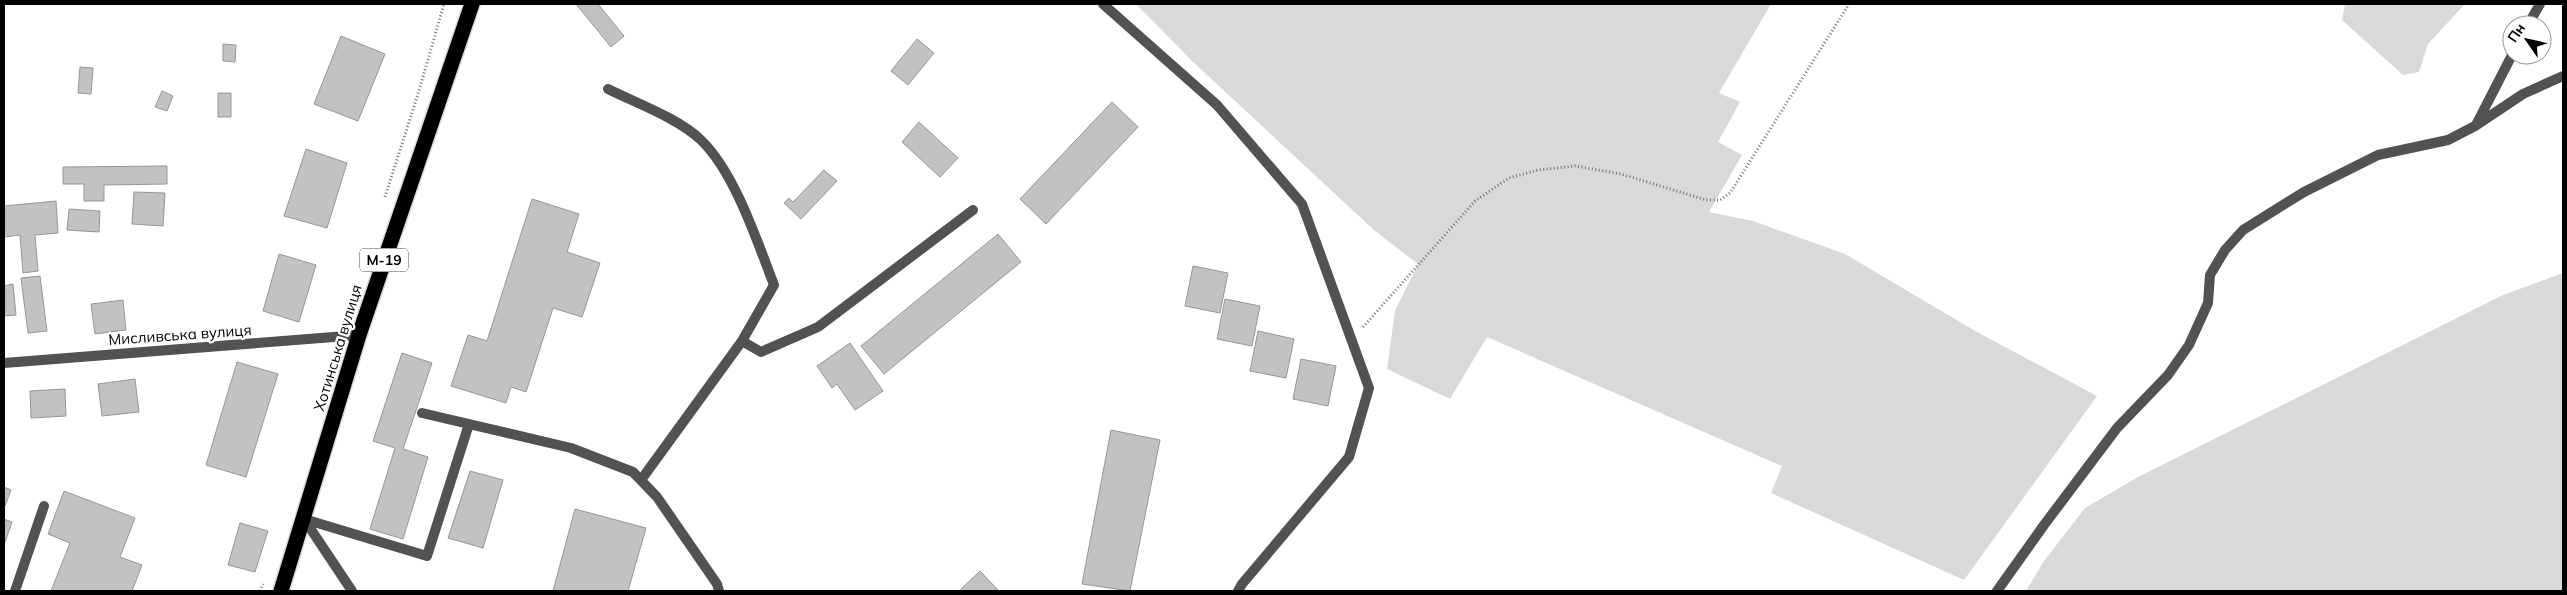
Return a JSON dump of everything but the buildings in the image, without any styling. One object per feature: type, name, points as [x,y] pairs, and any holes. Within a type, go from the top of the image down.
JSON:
[{"type":"highway","name":"Хотинська вулиця","points":[[280,591],[304,519],[359,335],[472,4]]},
{"type":"street","points":[[1103,4],[1218,105],[1302,204],[1369,388],[1349,457],[1238,591]]},
{"type":"street","points":[[2534,15],[2540,4]]},
{"type":"street","points":[[2475,126],[2507,65]]},
{"type":"street","points":[[1997,591],[2117,428],[2168,375],[2189,345],[2208,303],[2210,275],[2225,250],[2243,230],[2304,192],[2378,154],[2448,140],[2475,126],[2523,94],[2563,76]]},
{"type":"street","points":[[608,88],[673,121],[701,140],[740,198],[774,285],[742,342],[641,480]]},
{"type":"street","points":[[742,342],[761,352],[818,326],[973,210]]},
{"type":"street","name":"Мисливська вулиця","points":[[4,364],[359,335]]},
{"type":"street","points":[[422,413],[571,448],[633,472],[657,497],[717,584],[719,591]]},
{"type":"street","points":[[304,519],[427,556],[470,424]]},
{"type":"street","points":[[15,591],[44,506]]},
{"type":"street","points":[[304,519],[352,591]]},
{"type":"path","points":[[1352,338],[1476,200],[1509,178],[1538,170],[1575,166],[1621,174],[1706,200],[1720,200],[1730,193],[1849,4]]},
{"type":"shaded area","points":[[1136,4],[1771,4],[1719,93],[1740,102],[1718,142],[1742,155],[1709,212],[1753,221],[1845,254],[1977,332],[2097,396],[1964,580],[1771,493],[1782,466],[1487,337],[1450,399],[1387,369],[1395,311],[1418,264],[1375,231],[1192,61]]},
{"type":"shaded area","points":[[2345,4],[2465,4],[2428,44],[2419,72],[2403,75],[2342,20]]},
{"type":"shaded area","points":[[2563,273],[2563,591],[2026,591],[2044,561],[2085,508],[2138,477],[2503,295]]}]
